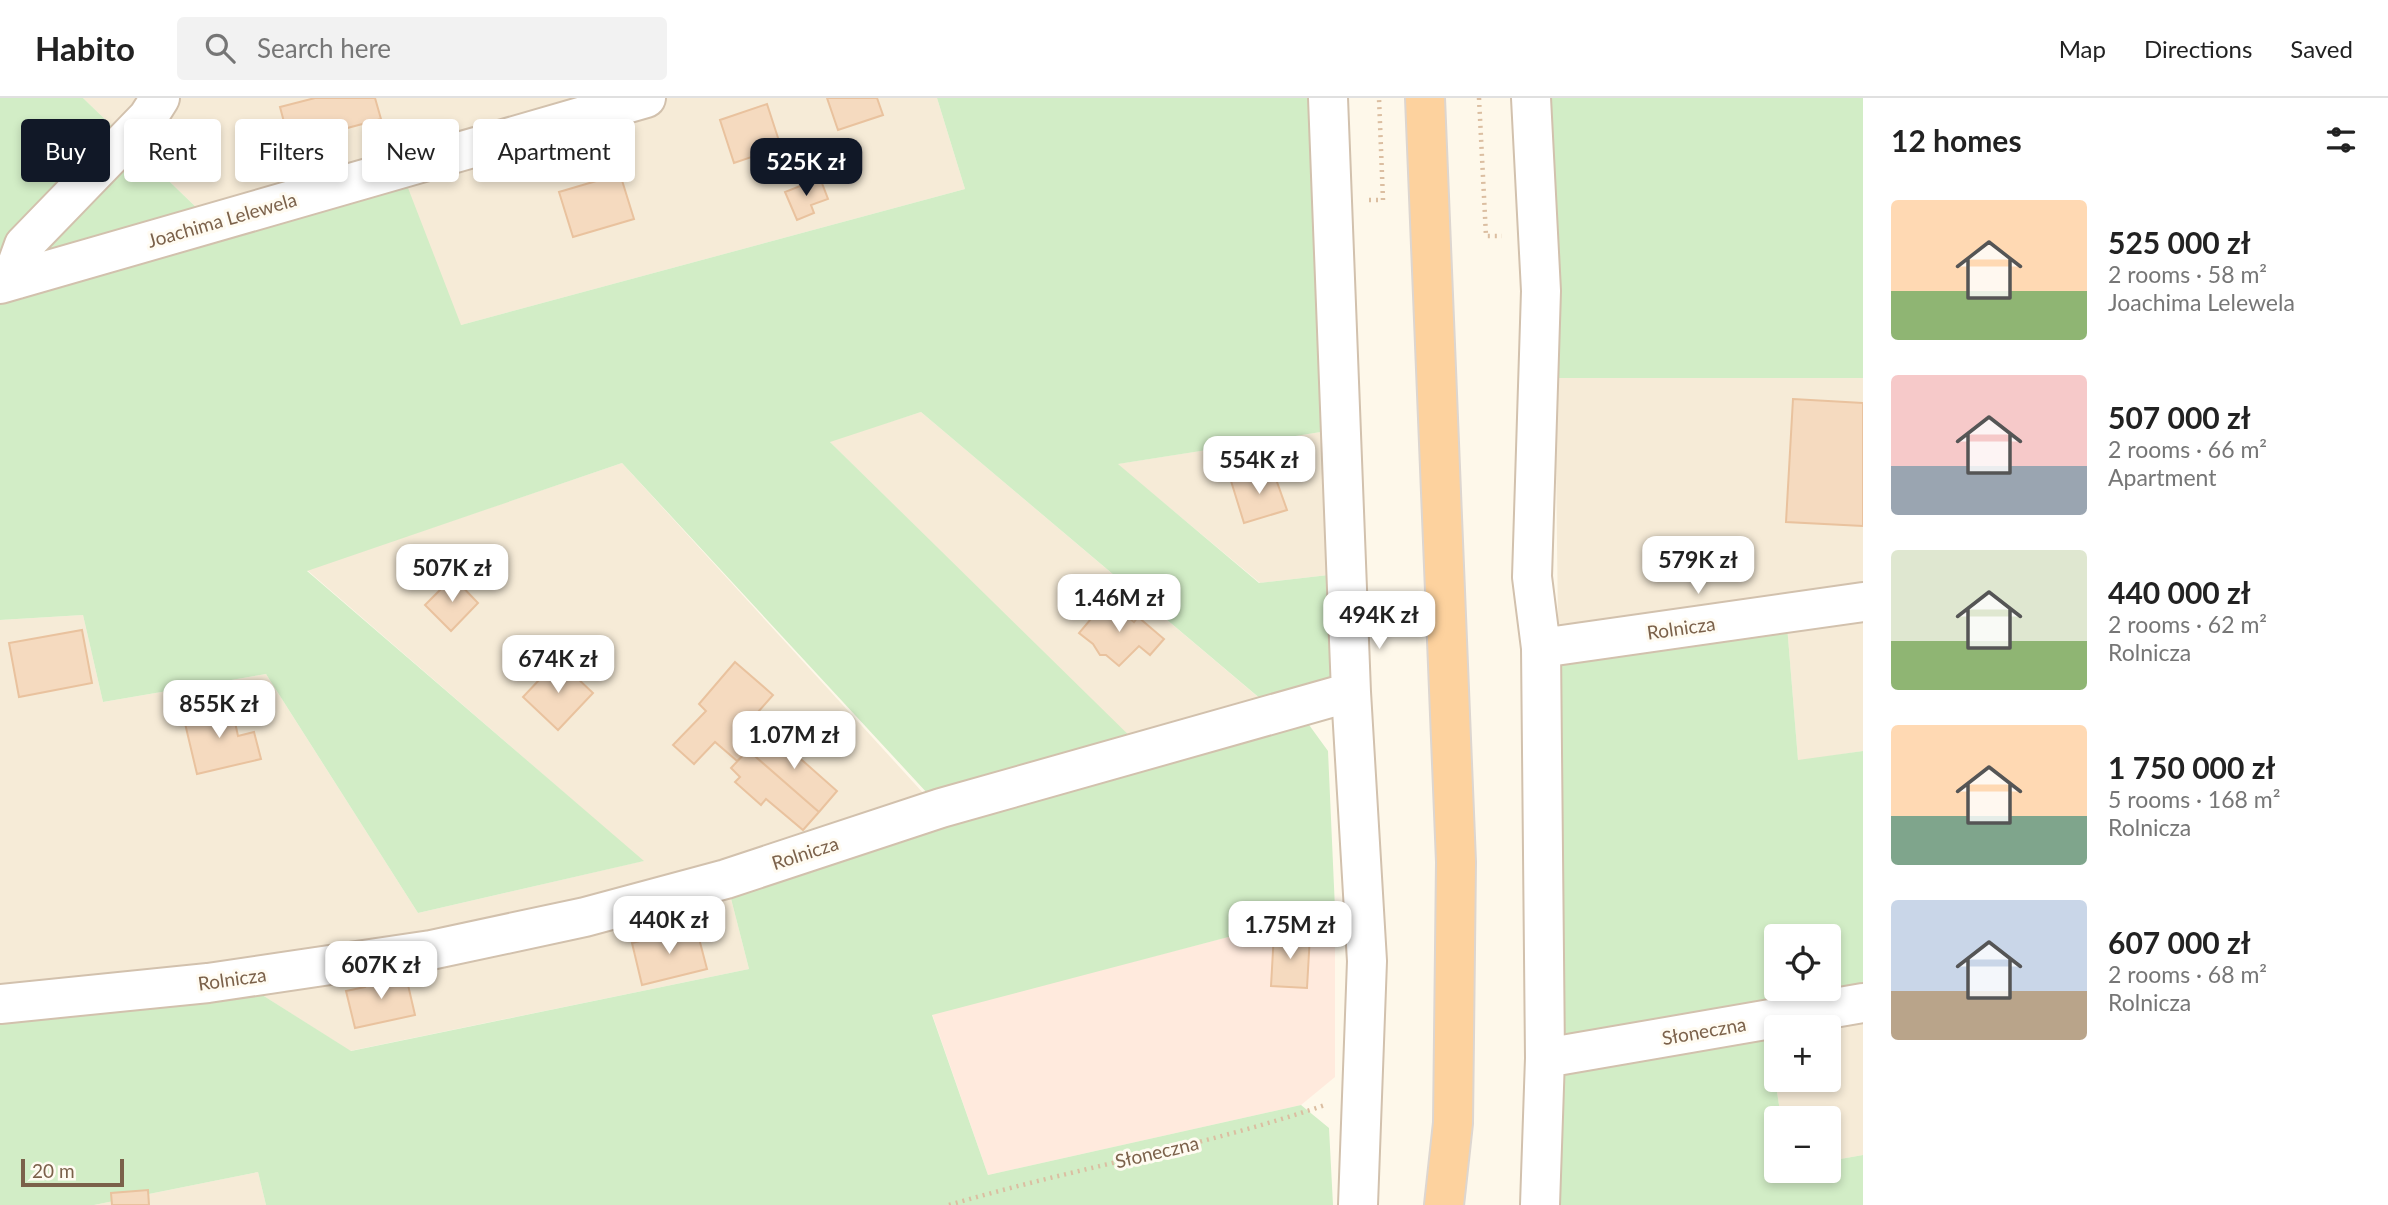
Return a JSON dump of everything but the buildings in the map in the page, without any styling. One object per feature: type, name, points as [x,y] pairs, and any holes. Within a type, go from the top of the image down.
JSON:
[{"type":"highway","points":[[1425,98],[1456,862],[1453,1123],[1444,1205]]},
{"type":"street","points":[[8,281],[24,245],[148,117],[160,98]]},
{"type":"street","name":"Joachima Lelewela","points":[[8,281],[646,98]]},
{"type":"street","points":[[1328,98],[1351,692],[1367,961],[1358,1205]]},
{"type":"street","points":[[1531,98],[1541,291],[1532,577],[1541,648],[1545,1058],[1540,1205]]},
{"type":"street","name":"Rolnicza","points":[[1541,648],[1863,602]]},
{"type":"street","name":"Rolnicza","points":[[0,1004],[208,983],[431,950],[585,917],[726,879],[941,808],[1351,692]]},
{"type":"street","name":"Słoneczna","points":[[1545,1058],[1863,1003]]},
{"type":"path","points":[[1362,200],[1383,200],[1380,98]]},
{"type":"path","points":[[1479,98],[1486,236],[1508,236]]},
{"type":"path","name":"Słoneczna","points":[[949,1205],[1037,1179],[1259,1128],[1363,1092]]},
{"type":"shaded area","points":[[83,98],[937,98],[965,189],[461,325],[200,211],[170,182],[221,182],[221,119],[124,119],[124,138],[110,124],[110,119],[105,119]]},
{"type":"shaded area","points":[[1555,378],[1863,378],[1863,751],[1798,761],[1786,613],[1558,624]]},
{"type":"shaded area","points":[[921,412],[1277,713],[1143,751],[829,441]]},
{"type":"shaded area","points":[[1340,429],[1346,573],[1260,583],[1117,464]]},
{"type":"shaded area","points":[[622,463],[925,795],[726,879],[749,969],[350,1051],[248,986],[0,993],[0,620],[83,615],[103,702],[266,674],[418,913],[643,861],[307,570]]},
{"type":"shaded area","points":[[1335,909],[1335,1077],[1301,1105],[988,1175],[932,1014]]},
{"type":"shaded area","points":[[1863,1003],[1863,1155],[1841,1159],[1841,1106],[1779,1106],[1777,1092],[1841,1092],[1841,1015],[1795,1015]]},
{"type":"shaded area","points":[[258,1172],[266,1205],[94,1205]]},
{"type":"green space","points":[[0,98],[83,98],[105,119],[21,119],[21,182],[110,182],[110,124],[124,138],[124,182],[170,182],[201,212],[365,182],[406,182],[461,325],[965,189],[937,98],[1328,98],[1340,429],[1118,464],[1259,583],[1346,573],[1351,692],[1304,718],[1328,751],[1335,909],[932,1015],[988,1175],[1301,1105],[1329,1128],[1333,1205],[266,1205],[258,1172],[94,1205],[0,1205],[0,993],[248,986],[351,1051],[749,969],[726,879],[941,808],[622,463],[307,571],[644,861],[418,913],[266,674],[103,702],[83,615],[0,620]],"holes":[[[921,412],[1276,712],[1144,750],[830,442]]]},
{"type":"green space","points":[[1547,98],[1863,98],[1863,378],[1538,378]]},
{"type":"green space","points":[[1786,613],[1798,760],[1863,751],[1863,1003],[1795,1015],[1764,1015],[1764,1092],[1777,1092],[1779,1106],[1764,1106],[1764,1183],[1841,1183],[1841,1159],[1863,1155],[1863,1205],[1540,1205],[1541,648]]}]
